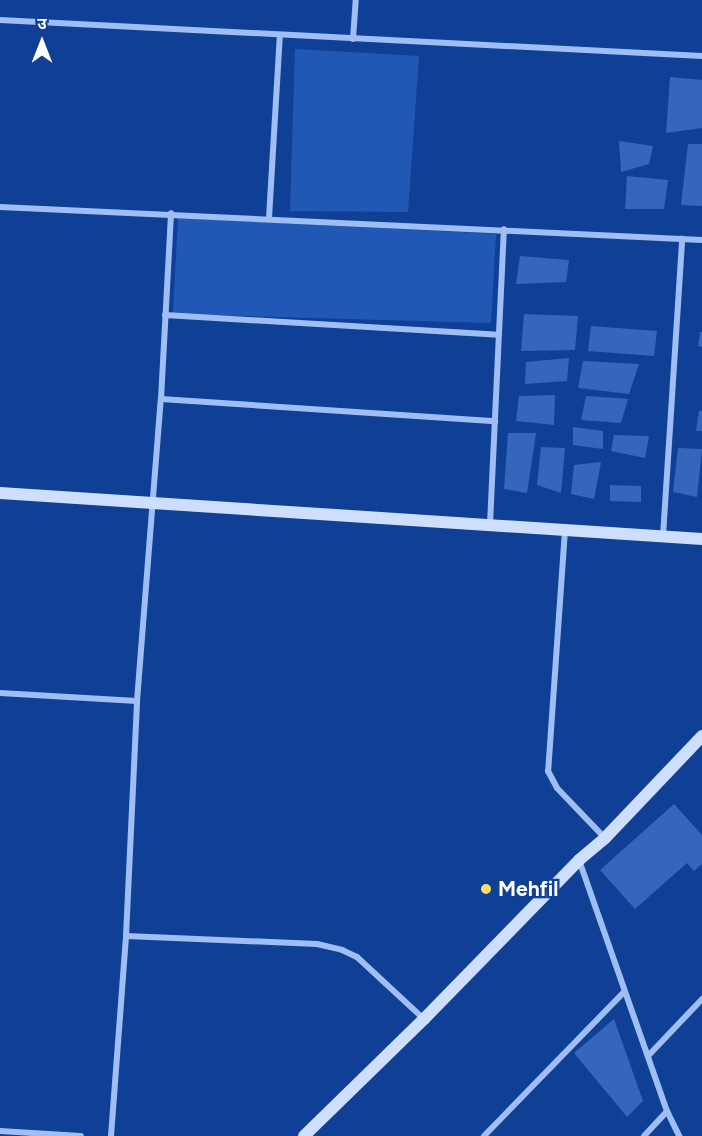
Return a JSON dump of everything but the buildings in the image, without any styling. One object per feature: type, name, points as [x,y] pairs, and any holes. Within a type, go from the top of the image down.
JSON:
[{"type":"street","points":[[353,39],[356,0]]},
{"type":"street","points":[[0,20],[702,56]]},
{"type":"street","points":[[269,218],[280,35]]},
{"type":"street","points":[[0,207],[171,213],[702,240]]},
{"type":"street","points":[[111,1136],[126,936],[137,701],[161,399],[171,213]]},
{"type":"street","points":[[490,524],[504,229]]},
{"type":"street","points":[[663,536],[682,239]]},
{"type":"street","points":[[165,315],[498,335]]},
{"type":"street","points":[[161,399],[495,421]]},
{"type":"street","points":[[0,493],[702,539]]},
{"type":"street","points":[[565,530],[548,771],[558,789],[605,838]]},
{"type":"street","points":[[0,693],[137,701]]},
{"type":"street","points":[[304,1136],[424,1019],[579,860],[605,838],[702,736]]},
{"type":"street","points":[[579,860],[667,1111],[679,1136]]},
{"type":"street","points":[[126,936],[317,944],[342,950],[357,957],[424,1019]]},
{"type":"street","points":[[484,1136],[624,992]]},
{"type":"street","points":[[648,1056],[702,999]]},
{"type":"street","points":[[644,1136],[667,1111]]},
{"type":"street","points":[[0,1131],[81,1136]]},
{"type":"shaded area","points":[[295,49],[419,56],[408,212],[290,211]]},
{"type":"shaded area","points":[[178,218],[496,234],[491,323],[173,314]]},
{"type":"place","name":"Mehfil","points":[[486,889]]}]
